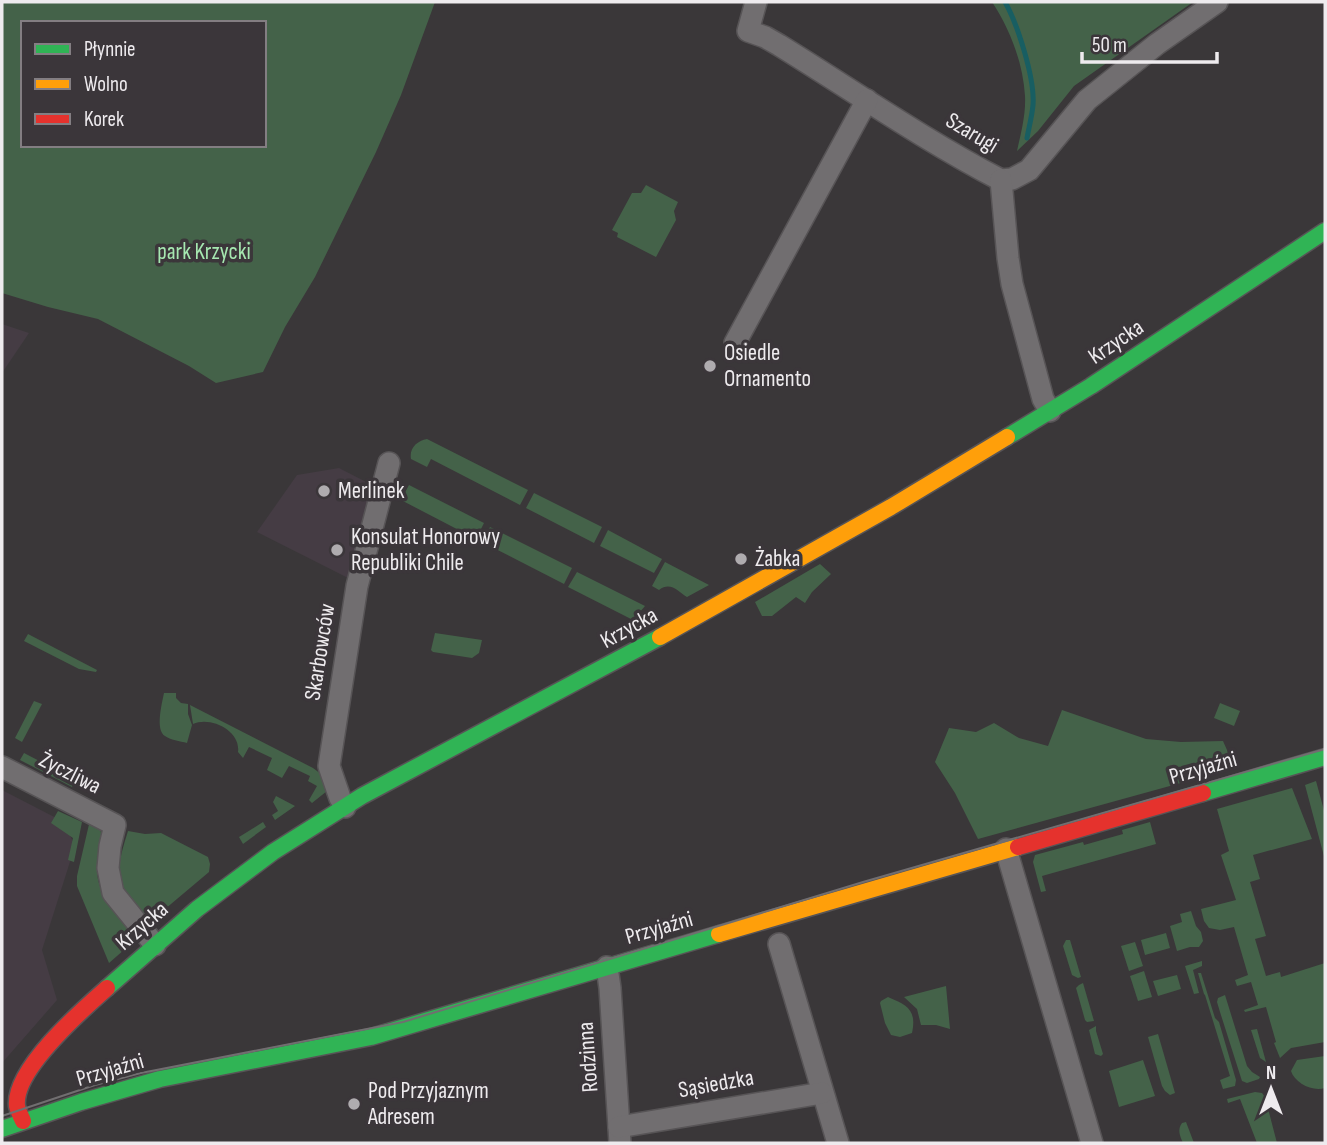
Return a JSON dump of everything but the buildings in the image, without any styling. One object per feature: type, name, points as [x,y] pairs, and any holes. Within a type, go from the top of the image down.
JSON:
[{"type":"street","name":"Szarugi","points":[[756,2],[748,31],[779,45],[1001,180],[1012,284],[1043,399],[1050,411]]},
{"type":"street","points":[[1001,180],[1013,179],[1029,170],[1087,100],[1157,44],[1217,2]]},
{"type":"street","points":[[735,343],[867,100]]},
{"type":"street","name":"Krzycka","points":[[23,1121],[17,1105],[20,1090],[32,1064],[88,1005],[155,945],[197,909],[273,852],[382,785],[643,646],[822,546],[1091,386],[1325,231]]},
{"type":"street","name":"Skarbowców","points":[[345,807],[329,766],[357,586],[388,463]]},
{"type":"street","name":"Przyjaźni","points":[[2,1129],[160,1079],[371,1037],[1325,757]]},
{"type":"street","name":"Życzliwa","points":[[2,767],[115,825],[108,867],[113,893],[155,945]]},
{"type":"street","points":[[1006,849],[1092,1143]]},
{"type":"street","points":[[779,944],[838,1143]]},
{"type":"street","name":"Rodzinna","points":[[607,967],[620,1135]]},
{"type":"street","name":"Sąsiedzka","points":[[620,1135],[822,1093]]},
{"type":"shaded area","points":[[2,324],[29,333],[2,373]]},
{"type":"shaded area","points":[[339,468],[376,487],[354,581],[257,532],[297,475]]},
{"type":"shaded area","points":[[2,790],[64,822],[75,846],[42,950],[57,1000],[2,1063]]},
{"type":"green space","name":"park Krzycki","points":[[2,2],[435,2],[401,95],[376,152],[315,277],[285,327],[263,372],[216,383],[98,319],[2,293]]},
{"type":"green space","points":[[992,2],[1193,2],[1074,86],[1038,131],[1017,151],[1025,110],[1022,71],[1015,47]]},
{"type":"green space","points":[[646,185],[678,202],[674,211],[676,220],[656,257],[617,237],[618,233],[612,230],[632,193],[641,193]]},
{"type":"green space","points":[[427,439],[528,490],[520,505],[431,459],[427,467],[411,459],[414,446]]},
{"type":"green space","points":[[409,485],[484,523],[476,539],[401,500]]},
{"type":"green space","points":[[534,493],[602,527],[594,543],[526,508]]},
{"type":"green space","points":[[490,527],[572,568],[564,584],[482,542]]},
{"type":"green space","points":[[608,530],[662,559],[654,573],[600,546]]},
{"type":"green space","points":[[665,562],[709,585],[687,597],[671,587],[659,590],[652,586]]},
{"type":"green space","points":[[820,564],[831,574],[812,592],[805,603],[796,597],[772,616],[762,616],[755,602]]},
{"type":"green space","points":[[577,572],[645,606],[633,620],[568,587]]},
{"type":"green space","points":[[435,633],[482,640],[479,653],[472,658],[433,652],[431,650]]},
{"type":"green space","points":[[28,634],[97,670],[96,672],[79,669],[24,641]]},
{"type":"green space","points":[[164,693],[176,693],[176,698],[181,703],[188,704],[192,725],[187,743],[162,733],[160,716]]},
{"type":"green space","points":[[34,701],[42,704],[22,742],[15,738]]},
{"type":"green space","points":[[1220,703],[1240,711],[1234,726],[1214,718]]},
{"type":"green space","points":[[190,705],[313,768],[321,774],[327,791],[312,803],[309,800],[317,786],[308,781],[310,776],[289,766],[282,778],[267,770],[272,758],[249,747],[243,758],[238,752],[235,738],[223,727],[208,722],[193,724]]},
{"type":"green space","points":[[1062,710],[1146,739],[1223,741],[1235,768],[978,839],[955,793],[935,762],[949,728],[976,732],[994,723],[1019,738],[1048,746]]},
{"type":"green space","points":[[24,753],[76,780],[72,787],[20,760]]},
{"type":"green space","points":[[1316,781],[1325,814],[1325,860],[1305,785]]},
{"type":"green space","points":[[1292,788],[1312,839],[1253,855],[1260,879],[1250,882],[1266,936],[1255,939],[1266,976],[1280,972],[1281,977],[1325,963],[1325,1042],[1291,1048],[1280,1058],[1266,1007],[1245,1012],[1244,1010],[1258,1005],[1251,982],[1237,986],[1235,980],[1248,975],[1234,927],[1220,930],[1209,928],[1201,909],[1236,900],[1221,855],[1229,851],[1217,809]]},
{"type":"green space","points":[[276,796],[295,806],[275,820],[272,815],[278,811],[273,802]]},
{"type":"green space","points":[[58,811],[82,822],[74,862],[68,860],[73,838],[51,823]]},
{"type":"green space","points":[[90,820],[99,825],[101,830],[97,869],[101,888],[109,905],[133,935],[133,942],[109,963],[77,886]]},
{"type":"green space","points":[[263,822],[266,827],[243,844],[239,837]]},
{"type":"green space","points":[[1150,822],[1156,844],[1042,876],[1046,891],[1041,892],[1033,862],[1035,855],[1123,834],[1122,830]]},
{"type":"green space","points":[[128,831],[161,833],[208,857],[210,864],[209,872],[152,920],[146,920],[129,899],[120,877],[120,862]]},
{"type":"green space","points":[[1191,911],[1203,941],[1199,947],[1177,951],[1170,926],[1182,922],[1180,914]]},
{"type":"green space","points":[[1166,933],[1170,948],[1145,955],[1141,940]]},
{"type":"green space","points":[[1066,940],[1070,940],[1081,977],[1072,975],[1063,946]]},
{"type":"green space","points":[[1135,942],[1143,966],[1129,971],[1121,946]]},
{"type":"green space","points":[[1202,961],[1202,966],[1193,970],[1199,993],[1194,994],[1185,966]]},
{"type":"green space","points":[[1144,971],[1152,997],[1138,1001],[1130,976]]},
{"type":"green space","points":[[1198,973],[1201,973],[1236,1080],[1235,1086],[1223,1089],[1220,1080],[1230,1076]]},
{"type":"green space","points":[[1177,975],[1181,989],[1158,996],[1153,981]]},
{"type":"green space","points":[[1083,983],[1094,1021],[1085,1020],[1076,988]]},
{"type":"green space","points":[[946,986],[950,1029],[921,1025],[917,1009],[904,997]]},
{"type":"green space","points":[[1225,995],[1247,1066],[1260,1077],[1247,1083],[1242,1081],[1217,1002],[1218,998]]},
{"type":"green space","points":[[888,997],[909,1009],[913,1019],[912,1033],[900,1037],[891,1035],[880,1003]]},
{"type":"green space","points":[[1096,1026],[1103,1054],[1101,1056],[1095,1054],[1089,1030]]},
{"type":"green space","points":[[1257,1029],[1266,1062],[1260,1058],[1251,1030]]},
{"type":"green space","points":[[1158,1034],[1175,1093],[1170,1095],[1162,1086],[1148,1037]]},
{"type":"green space","points":[[1325,1056],[1325,1088],[1310,1088],[1300,1083],[1293,1075],[1291,1071],[1297,1060]]},
{"type":"green space","points":[[1143,1060],[1155,1096],[1119,1107],[1109,1071]]},
{"type":"green space","points":[[1255,1092],[1262,1093],[1265,1097],[1277,1143],[1257,1143],[1240,1099],[1228,1103],[1227,1099]]},
{"type":"green space","points":[[1186,1122],[1194,1143],[1183,1143],[1181,1138],[1180,1128],[1182,1123]]},
{"type":"waterway","points":[[1005,2],[1020,38],[1031,81],[1033,105],[1027,138]]},
{"type":"tram line","points":[[2,1116],[95,1085],[141,1073],[403,1022],[863,882],[1325,749]]},
{"type":"traffic: fast","points":[[1007,437],[1091,386],[1325,231]]},
{"type":"traffic: fast","points":[[107,988],[197,909],[273,852],[362,796],[660,637]]},
{"type":"traffic: fast","points":[[1203,793],[1325,757]]},
{"type":"traffic: fast","points":[[2,1129],[160,1079],[371,1037],[719,934]]},
{"type":"traffic: slow","points":[[660,637],[891,507],[1007,437]]},
{"type":"traffic: slow","points":[[719,934],[1018,847]]},
{"type":"traffic: jam","points":[[1018,847],[1203,793]]},
{"type":"traffic: jam","points":[[23,1121],[17,1106],[19,1091],[26,1075],[51,1042],[107,988]]},
{"type":"place","name":"Osiedle Ornamento","points":[[710,366]]},
{"type":"place","name":"Merlinek","points":[[324,491]]},
{"type":"place","name":"Konsulat Honorowy Republiki Chile","points":[[337,550]]},
{"type":"place","name":"Żabka","points":[[741,559]]},
{"type":"place","name":"Pod Przyjaznym Adresem","points":[[354,1104]]}]
